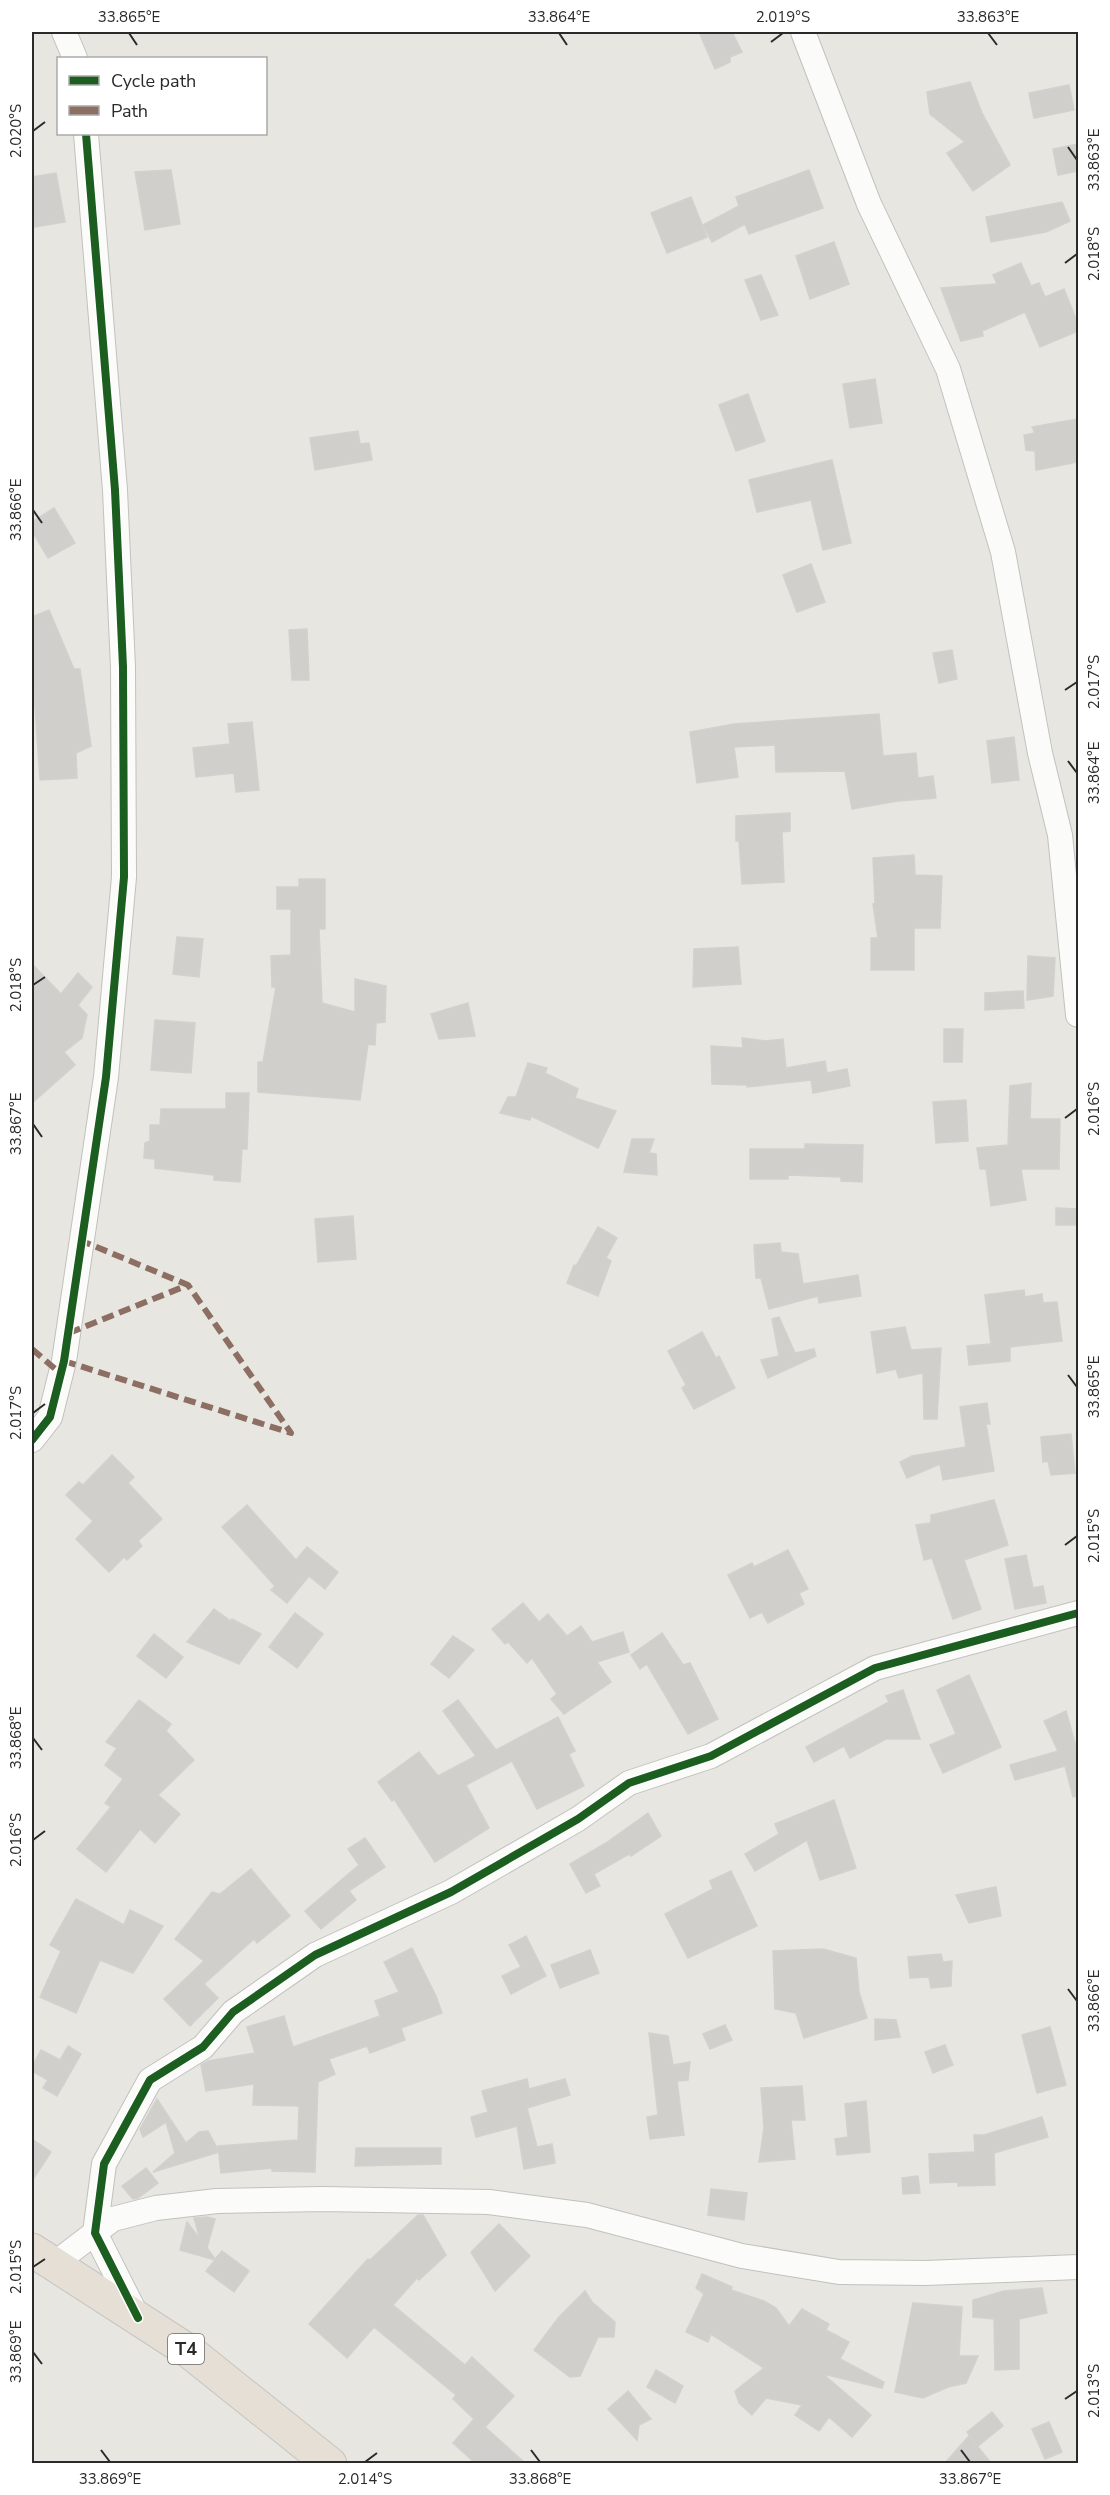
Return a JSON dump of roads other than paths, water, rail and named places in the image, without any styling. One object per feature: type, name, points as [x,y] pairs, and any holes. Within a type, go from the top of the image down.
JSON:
[{"type":"highway","name":"T4","points":[[43,2257],[190,2352],[330,2463]]},
{"type":"street","points":[[64,32],[75,57]]},
{"type":"street","points":[[803,32],[869,204],[948,369],[1003,552],[1040,753],[1069,832],[1078,1015]]},
{"type":"street","points":[[32,1440],[50,1417],[64,1361],[106,1077],[124,877],[123,667],[115,490],[86,135]]},
{"type":"street","points":[[138,2318],[95,2233],[104,2164],[150,2080],[202,2047],[233,2012],[315,1955],[451,1892],[578,1819],[629,1784],[711,1756],[875,1668],[1078,1613]]},
{"type":"street","points":[[43,2257],[95,2233],[113,2219],[156,2208],[217,2200],[323,2199],[489,2202],[586,2215],[742,2256],[839,2272],[926,2273],[1078,2267]]}]
